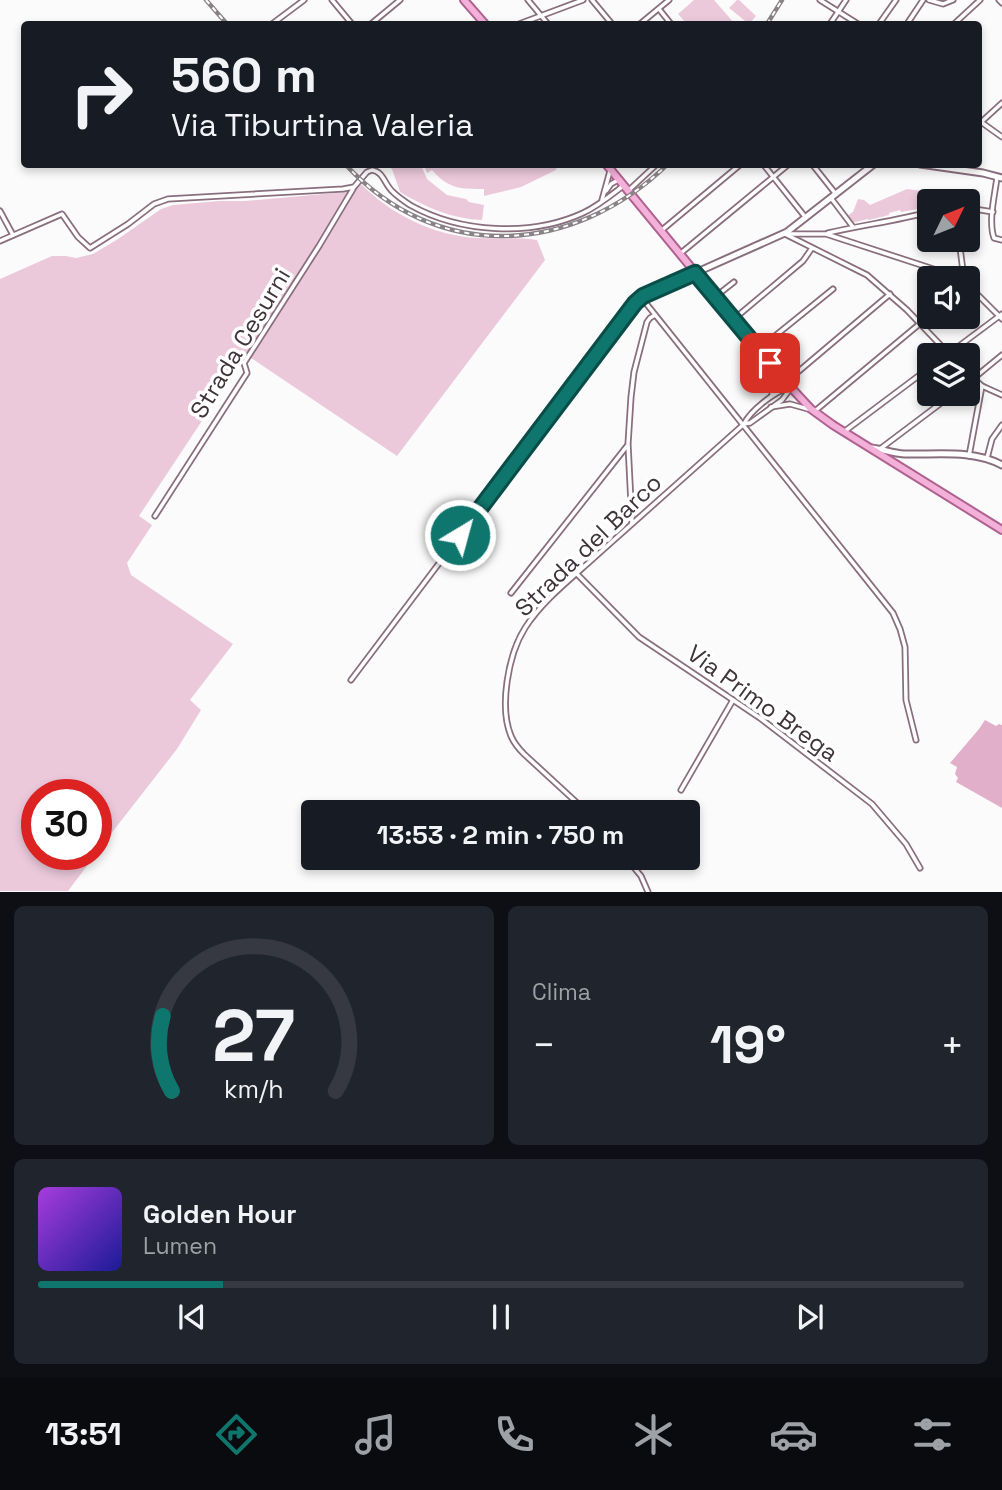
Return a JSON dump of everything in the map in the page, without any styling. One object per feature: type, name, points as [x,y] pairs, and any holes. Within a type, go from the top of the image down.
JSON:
[{"type":"main road","points":[[464,0],[482,21]]},
{"type":"main road","points":[[609,168],[788,385],[815,412],[1002,530]]},
{"type":"street","points":[[276,21],[304,0]]},
{"type":"street","points":[[332,0],[350,21]]},
{"type":"street","points":[[375,21],[400,0]]},
{"type":"street","points":[[528,0],[546,21]]},
{"type":"street","points":[[526,21],[583,0]]},
{"type":"street","points":[[592,0],[610,21]]},
{"type":"street","points":[[659,0],[663,5]]},
{"type":"street","points":[[644,21],[669,0]]},
{"type":"street","points":[[820,0],[853,21]]},
{"type":"street","points":[[832,21],[846,0]]},
{"type":"street","points":[[881,21],[895,0]]},
{"type":"street","points":[[909,21],[923,0]]},
{"type":"street","points":[[929,0],[946,4],[953,0]]},
{"type":"street","points":[[957,21],[980,0]]},
{"type":"street","points":[[659,9],[669,21]]},
{"type":"street","points":[[982,121],[1001,105]]},
{"type":"street","points":[[982,124],[1002,136]]},
{"type":"street","points":[[601,202],[608,168]]},
{"type":"street","points":[[601,202],[651,168]]},
{"type":"street","points":[[660,231],[736,168]]},
{"type":"street","points":[[766,168],[806,218]]},
{"type":"street","points":[[680,255],[785,168]]},
{"type":"street","points":[[815,168],[853,227]]},
{"type":"street","points":[[351,680],[641,297],[785,234],[867,168]]},
{"type":"street","points":[[949,168],[1000,177],[993,212],[993,237],[1002,240]]},
{"type":"street","name":"Strada Cesurni","points":[[155,516],[247,373],[244,363],[354,187],[367,172],[375,170],[381,174],[393,193],[422,211],[457,223],[488,228],[508,229],[551,223],[578,215],[601,202]]},
{"type":"street","points":[[604,193],[612,183],[623,185]]},
{"type":"street","points":[[0,241],[62,214],[78,237],[90,248],[154,204],[165,200],[354,187]]},
{"type":"street","points":[[980,210],[993,212]]},
{"type":"street","points":[[0,211],[13,235]]},
{"type":"street","points":[[785,234],[826,234],[917,215]]},
{"type":"street","points":[[785,234],[862,272],[917,320]]},
{"type":"street","points":[[826,234],[924,266]]},
{"type":"street","points":[[734,319],[803,261],[813,248]]},
{"type":"street","points":[[715,298],[734,282]]},
{"type":"street","points":[[759,349],[833,289]]},
{"type":"street","points":[[788,385],[890,294]]},
{"type":"street","points":[[965,343],[1001,316],[980,296]]},
{"type":"street","points":[[641,297],[895,616],[905,646],[906,700],[916,740]]},
{"type":"street","points":[[632,523],[628,444],[634,372],[647,322],[655,315]]},
{"type":"street","points":[[771,407],[790,404],[815,412],[917,326]]},
{"type":"street","points":[[925,329],[938,343]]},
{"type":"street","points":[[980,373],[1002,355]]},
{"type":"street","points":[[770,363],[775,381],[771,396]]},
{"type":"street","points":[[844,432],[917,377]]},
{"type":"street","name":"Strada del Barco","points":[[574,800],[517,745],[509,729],[506,696],[508,672],[522,632],[541,608],[577,574],[744,424],[771,396],[788,385]]},
{"type":"street","name":"Strada del Barco","points":[[744,424],[785,397],[788,385]]},
{"type":"street","points":[[969,456],[982,386],[1002,395]]},
{"type":"street","points":[[880,449],[937,406]]},
{"type":"street","points":[[987,458],[992,441],[1002,425]]},
{"type":"street","points":[[511,593],[628,444]]},
{"type":"street","points":[[869,448],[904,454],[987,458],[1002,465]]},
{"type":"street","points":[[890,461],[892,455],[897,453]]},
{"type":"street","points":[[890,461],[904,454]]},
{"type":"street","points":[[900,467],[900,459],[904,454]]},
{"type":"street","name":"Via Primo Brega","points":[[577,574],[639,637],[760,718],[872,804],[906,844],[920,868]]},
{"type":"street","points":[[681,790],[733,700]]},
{"type":"street","points":[[636,870],[648,891]]},
{"type":"shaded area","points":[[694,0],[714,0],[732,21],[684,21],[678,14]]},
{"type":"shaded area","points":[[739,0],[756,16],[752,21],[745,21],[729,8]]},
{"type":"shaded area","points":[[422,168],[427,179],[447,195],[484,205],[482,220],[460,217],[419,203],[400,192],[392,169]]},
{"type":"shaded area","points":[[425,168],[556,168],[521,187],[484,196],[484,189],[462,188],[444,181],[432,170],[427,173]]},
{"type":"shaded area","points":[[361,184],[385,205],[429,228],[477,238],[537,240],[545,260],[397,456],[251,358]]},
{"type":"shaded area","points":[[907,189],[917,190],[917,209],[900,210],[852,223],[847,216],[853,212],[858,199],[870,205]]},
{"type":"shaded area","points":[[347,192],[288,291],[139,516],[152,525],[127,563],[131,575],[233,644],[190,700],[201,710],[177,749],[112,832],[112,779],[21,779],[21,870],[84,870],[68,891],[0,891],[0,279],[52,256],[76,258],[93,254],[161,209],[173,205]]},
{"type":"shaded area","points":[[985,720],[996,726],[1002,725],[1002,808],[956,782],[957,767],[950,763]]},
{"type":"railway","points":[[206,0],[224,21]]},
{"type":"railway","points":[[769,21],[782,0]]},
{"type":"railway","points":[[350,168],[381,196],[421,219],[463,232],[505,236],[548,231],[590,217],[631,195],[663,168]]},
{"type":"route","points":[[460,535],[643,296],[695,273],[770,363]]}]
